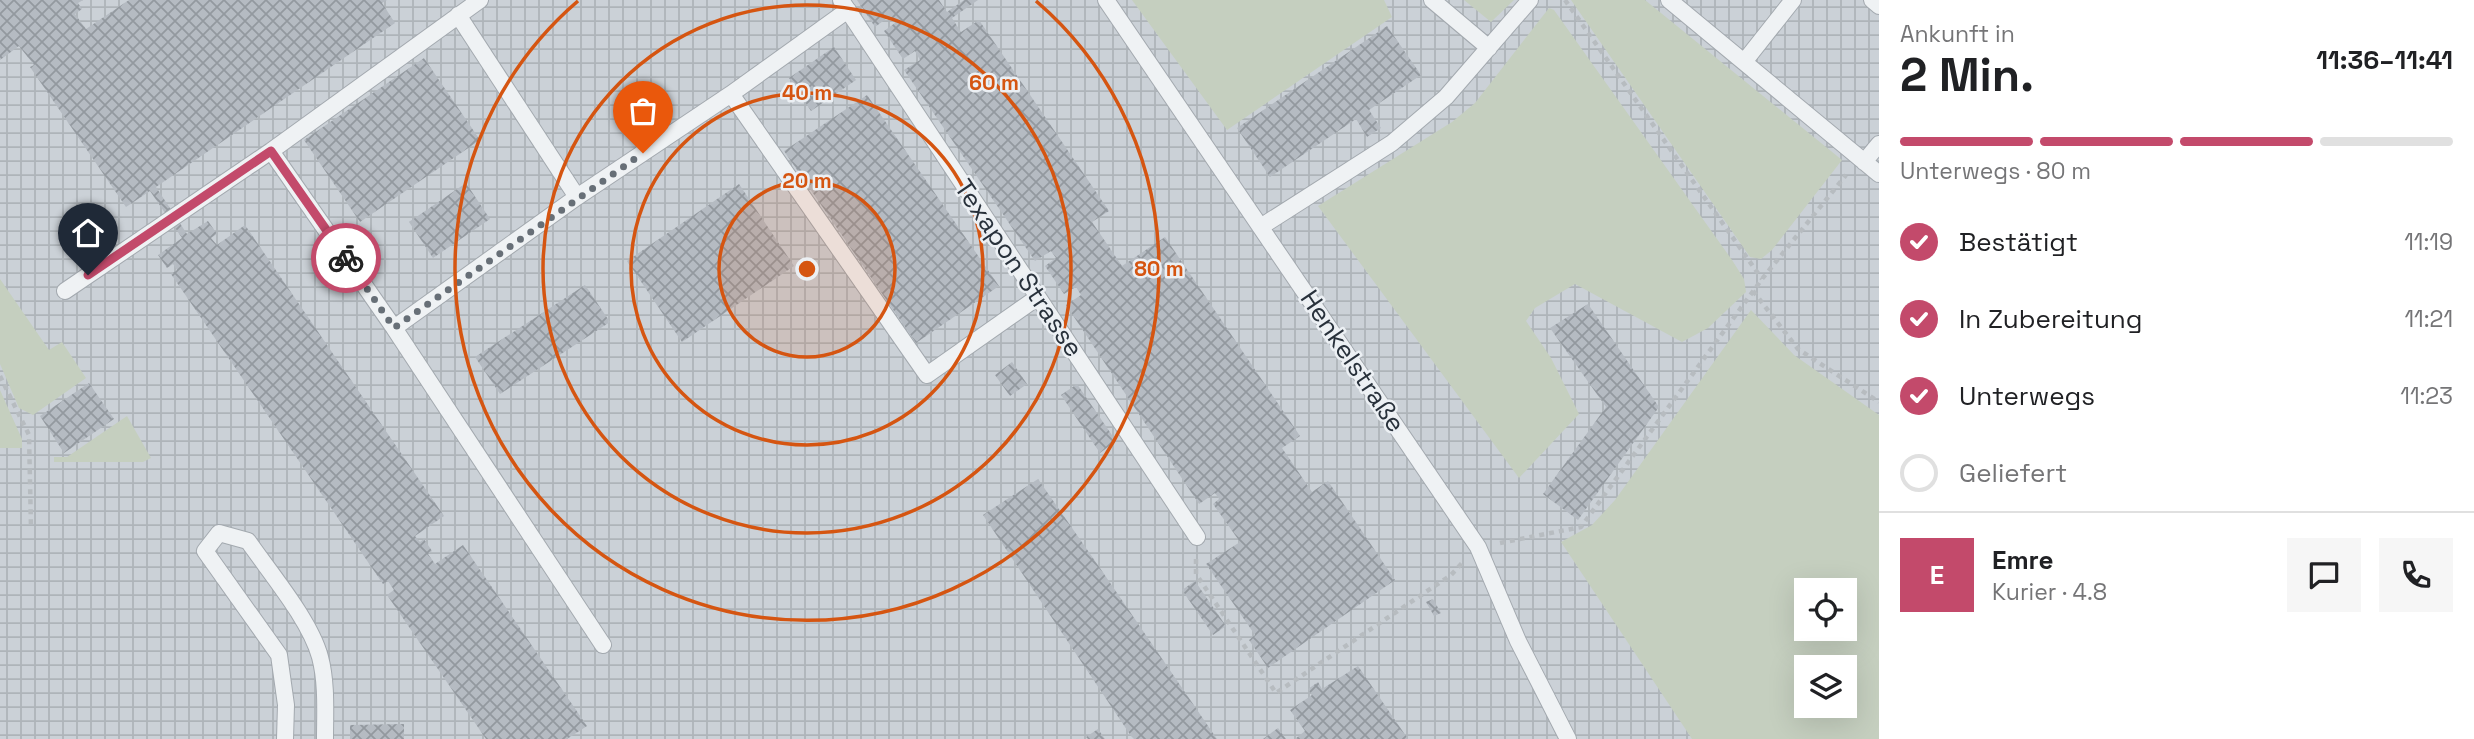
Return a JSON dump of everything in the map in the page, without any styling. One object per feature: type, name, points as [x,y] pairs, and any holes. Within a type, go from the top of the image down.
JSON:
[{"type":"lane","points":[[65,291],[271,151],[480,0]]},
{"type":"lane","name":"Henkelstraße","points":[[1107,0],[1478,547],[1518,641],[1568,739]]},
{"type":"lane","points":[[1432,0],[1489,48]]},
{"type":"lane","points":[[1262,226],[1392,143],[1446,97],[1530,0]]},
{"type":"lane","points":[[1670,0],[1879,174]]},
{"type":"lane","points":[[1744,62],[1793,0]]},
{"type":"lane","points":[[1872,0],[1879,6]]},
{"type":"lane","points":[[394,328],[577,197],[731,94],[844,5]]},
{"type":"lane","name":"Texapon Strasse","points":[[844,5],[1197,537]]},
{"type":"lane","points":[[458,15],[577,197]]},
{"type":"lane","points":[[731,94],[927,375],[1038,296]]},
{"type":"lane","points":[[1862,160],[1879,145]]},
{"type":"lane","points":[[271,151],[394,328],[603,645]]},
{"type":"lane","points":[[285,739],[286,705],[278,655],[205,551],[219,533],[248,541],[307,628],[320,657],[325,739]]},
{"type":"path","points":[[1565,0],[1762,279]]},
{"type":"path","points":[[1197,537],[1196,574],[1276,693],[1451,575],[1478,547],[1581,527],[1762,279],[1862,160]]},
{"type":"path","points":[[1753,291],[1798,349],[1879,402]]},
{"type":"path","points":[[0,376],[29,435],[31,528]]},
{"type":"shaded area","points":[[0,0],[1879,0],[1879,739],[0,739]]},
{"type":"green space","points":[[1132,0],[1384,0],[1392,17],[1227,130]]},
{"type":"green space","points":[[1464,0],[1514,0],[1491,22]]},
{"type":"green space","points":[[1571,0],[1645,0],[1842,160],[1772,250],[1761,259],[1750,257]]},
{"type":"green space","points":[[1549,8],[1554,10],[1732,260],[1744,279],[1746,292],[1708,328],[1682,342],[1575,284],[1535,308],[1526,321],[1551,358],[1579,414],[1519,478],[1318,206],[1452,122],[1475,103]]},
{"type":"green space","points":[[0,279],[49,350],[62,342],[86,378],[33,415],[19,408],[0,364]]},
{"type":"green space","points":[[1751,310],[1794,355],[1879,415],[1879,739],[1692,739],[1561,542],[1592,525],[1615,500]]},
{"type":"green space","points":[[0,390],[22,439],[22,448],[0,448]]},
{"type":"green space","points":[[127,416],[151,458],[143,462],[54,462],[54,457],[67,457]]},
{"type":"building","points":[[0,0],[83,0],[78,3],[82,9],[75,14],[86,29],[129,0],[387,0],[382,3],[395,23],[156,187],[187,234],[208,221],[217,234],[211,238],[217,245],[245,225],[444,516],[415,536],[420,542],[424,539],[432,551],[428,554],[435,564],[463,545],[587,726],[567,739],[486,739],[387,595],[394,590],[388,581],[383,584],[171,274],[177,270],[173,264],[167,268],[158,255],[182,238],[150,191],[126,207],[30,67],[34,65],[19,46],[0,60]]},
{"type":"building","points":[[857,0],[939,0],[947,12],[964,0],[978,0],[952,18],[961,32],[979,20],[1109,211],[1092,222],[1122,266],[1165,237],[1300,436],[1282,448],[1312,492],[1328,481],[1395,580],[1268,668],[1249,640],[1255,635],[1206,564],[1240,542],[1213,504],[1219,499],[1215,493],[1199,504],[1066,305],[1081,295],[1076,287],[1064,294],[1045,266],[1056,258],[1051,251],[1035,261],[904,70],[920,60],[915,51],[903,59],[884,31],[895,23],[890,16],[875,27]]},
{"type":"building","points":[[1387,26],[1421,75],[1369,110],[1381,128],[1367,137],[1356,119],[1270,177],[1237,128]]},
{"type":"building","points":[[834,47],[856,80],[811,111],[789,78]]},
{"type":"building","points":[[424,58],[480,140],[360,222],[304,140]]},
{"type":"building","points":[[867,95],[999,286],[916,343],[784,151]]},
{"type":"building","points":[[466,183],[490,219],[433,258],[409,222]]},
{"type":"building","points":[[739,184],[794,266],[682,342],[627,261]]},
{"type":"building","points":[[585,285],[610,322],[500,394],[475,357]]},
{"type":"building","points":[[1588,304],[1659,407],[1578,520],[1543,494],[1606,407],[1550,328]]},
{"type":"building","points":[[1012,362],[1027,384],[1010,396],[995,375]]},
{"type":"building","points":[[89,383],[114,419],[64,453],[40,416]]},
{"type":"building","points":[[1077,384],[1116,441],[1100,453],[1061,395]]},
{"type":"building","points":[[1038,479],[1217,739],[1134,739],[1131,736],[983,515]]},
{"type":"building","points":[[1195,581],[1226,626],[1213,635],[1182,590]]},
{"type":"building","points":[[1433,599],[1441,613],[1434,616],[1426,602]]},
{"type":"building","points":[[1358,666],[1408,739],[1295,739],[1305,731],[1290,710],[1312,695],[1308,689],[1318,682],[1322,689]]},
{"type":"building","points":[[404,724],[404,739],[350,739],[350,725]]},
{"type":"building","points":[[1278,728],[1286,739],[1263,739]]},
{"type":"building","points":[[1098,729],[1105,739],[1086,737]]},
{"type":"way so far","points":[[346,258],[394,328],[643,153]]},
{"type":"route","points":[[88,275],[271,151],[346,258]]}]
